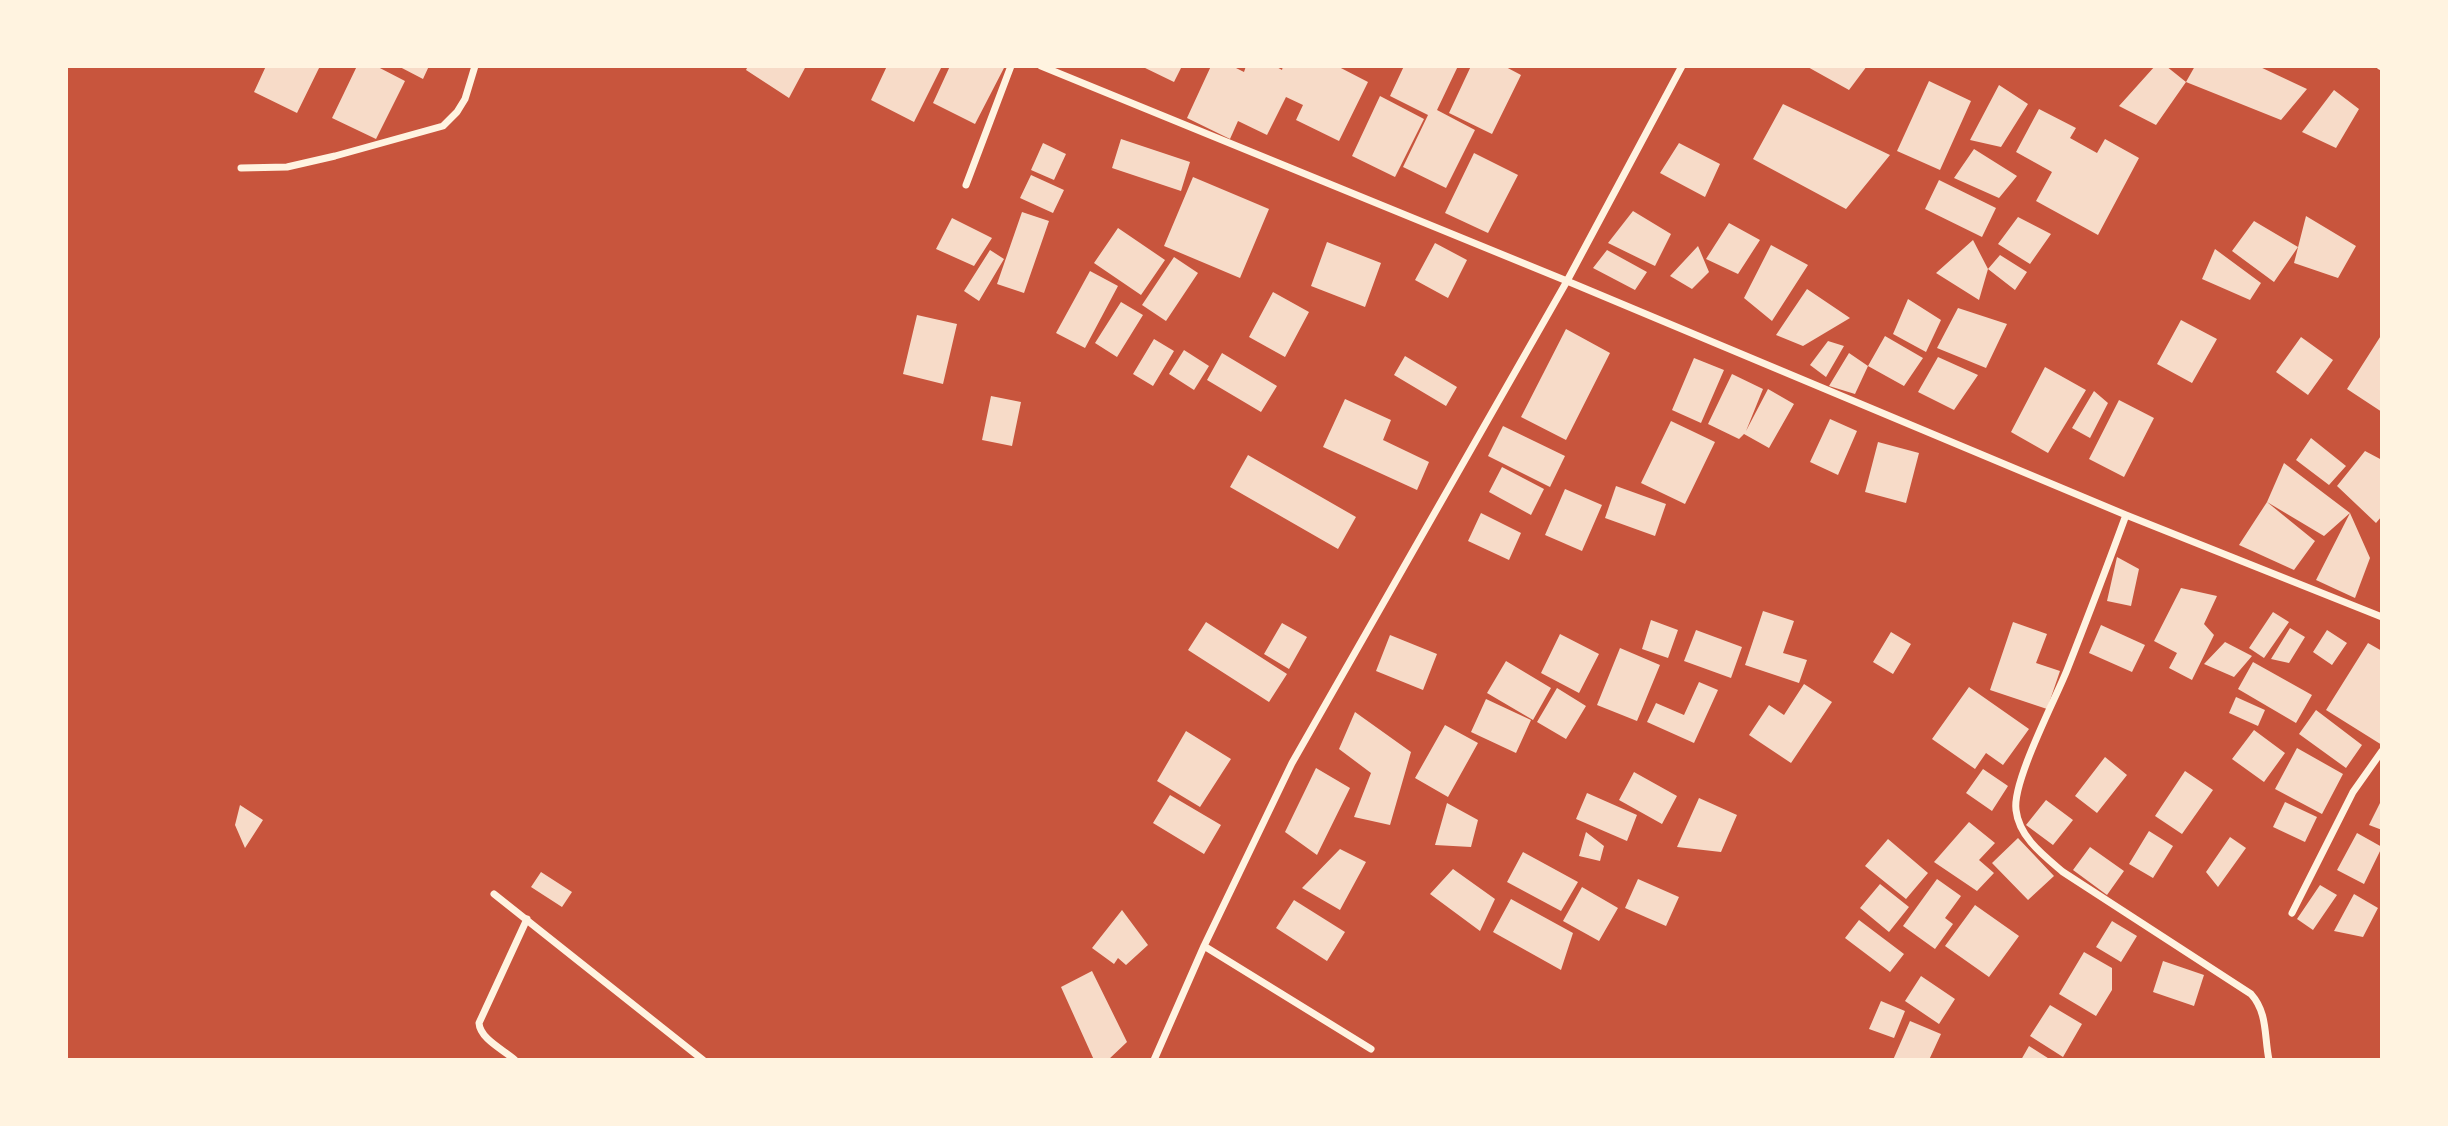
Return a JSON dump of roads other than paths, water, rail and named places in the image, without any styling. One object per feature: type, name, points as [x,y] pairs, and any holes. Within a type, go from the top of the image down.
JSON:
[{"type":"street","points":[[241,168],[287,167],[443,126],[465,99],[475,66]]},
{"type":"street","points":[[966,185],[1011,66]]},
{"type":"street","points":[[1041,66],[1567,281],[2126,515],[2382,617]]},
{"type":"street","points":[[1154,1059],[1204,946],[1292,762],[1567,281],[1682,66]]},
{"type":"street","points":[[2126,515],[2019,785],[2015,807],[2019,825],[2036,849],[2063,872],[2251,993],[2259,1002],[2262,1011],[2269,1059]]},
{"type":"street","points":[[2292,913],[2353,792],[2382,751]]},
{"type":"street","points":[[494,894],[703,1059]]},
{"type":"street","points":[[515,1059],[485,1036],[479,1023],[527,919]]},
{"type":"street","points":[[1204,946],[1371,1049]]}]
